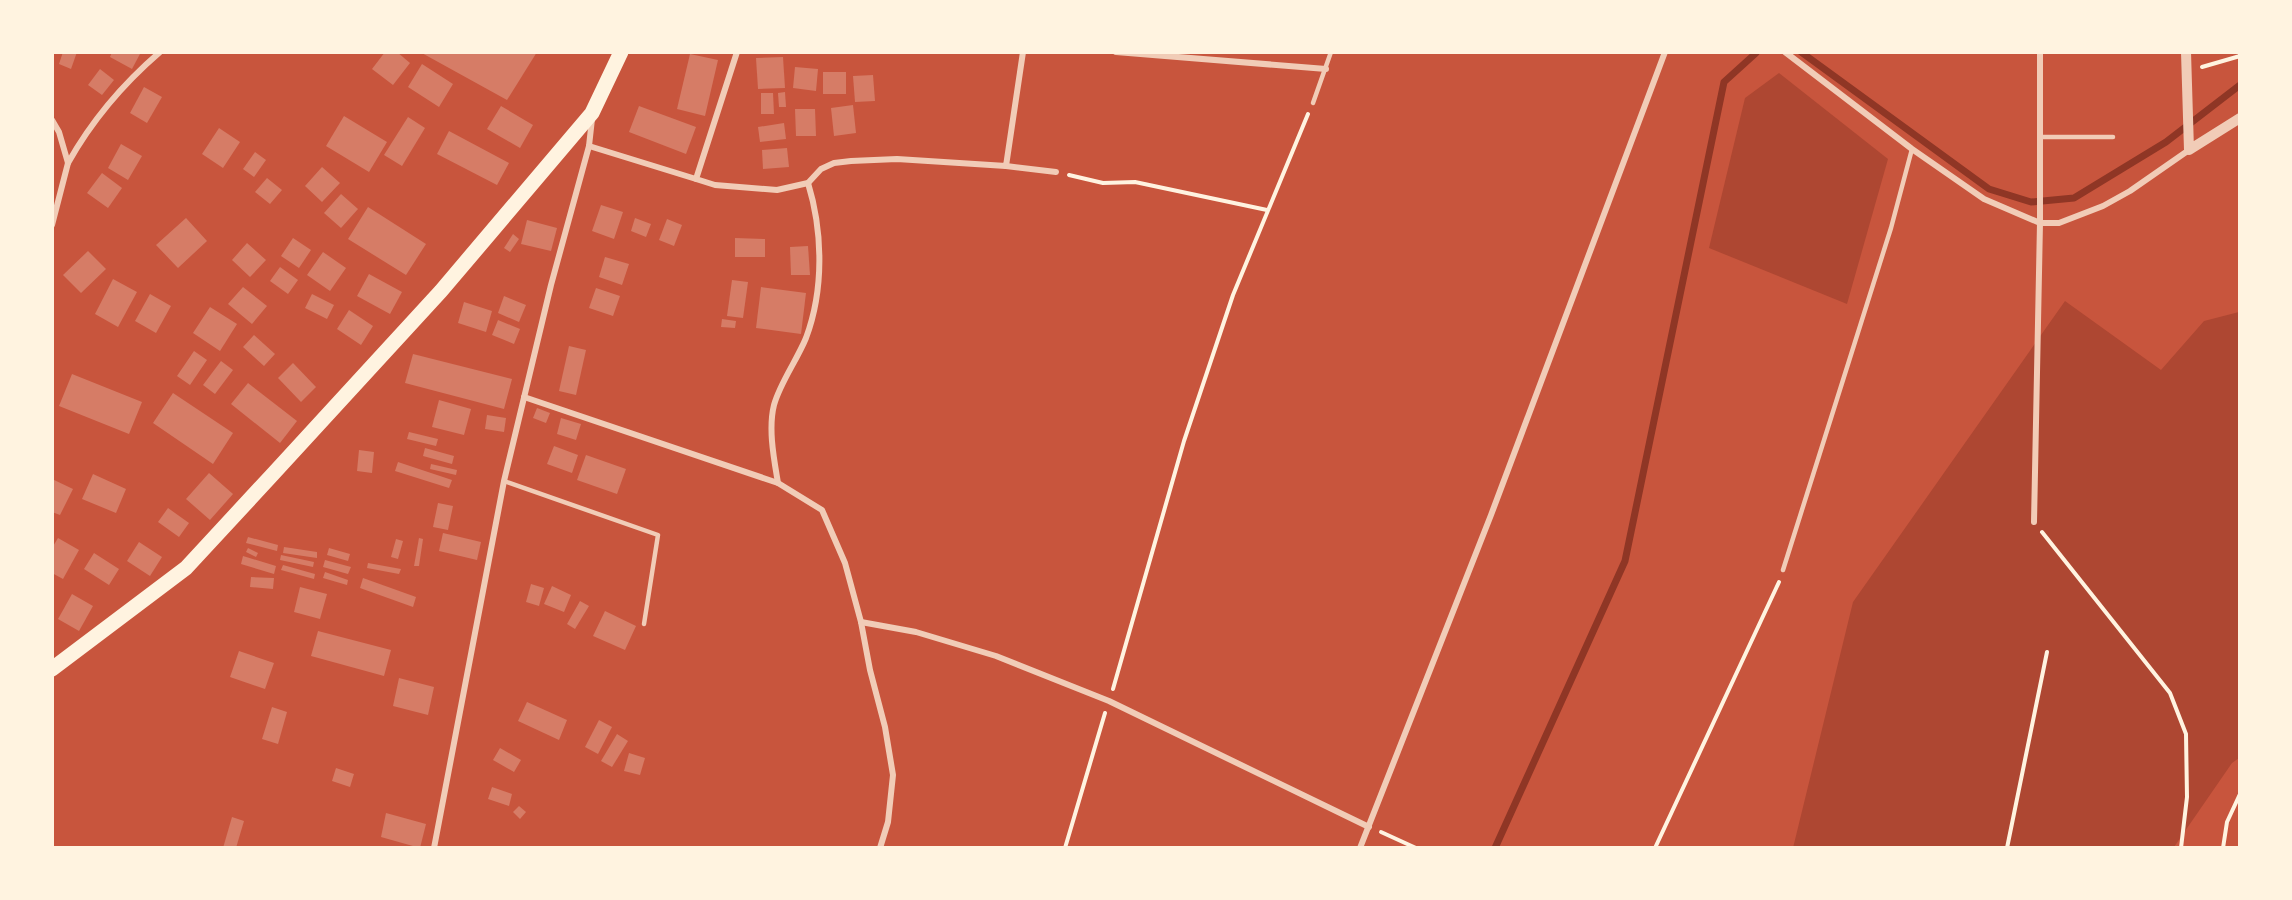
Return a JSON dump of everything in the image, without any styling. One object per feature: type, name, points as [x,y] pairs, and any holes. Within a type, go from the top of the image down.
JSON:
[{"type":"main road","points":[[52,669],[186,568],[441,291],[592,113],[621,52]]},
{"type":"street","points":[[52,225],[68,163],[80,141],[142,68],[160,52]]},
{"type":"street","points":[[696,179],[737,52]]},
{"type":"street","points":[[1006,166],[1023,52]]},
{"type":"street","points":[[1116,52],[1326,69]]},
{"type":"street","points":[[1360,848],[1491,515],[1665,52]]},
{"type":"street","points":[[1785,52],[1912,149],[1984,199],[2040,219],[2059,223],[2103,206],[2130,191],[2240,118]]},
{"type":"street","points":[[2034,522],[2040,219],[2040,52]]},
{"type":"street","points":[[2186,52],[2189,150]]},
{"type":"street","points":[[434,848],[504,481],[551,285],[589,146],[592,113]]},
{"type":"street","points":[[52,120],[59,132],[68,163]]},
{"type":"street","points":[[589,146],[715,185],[777,190],[808,183],[821,169],[834,163],[851,160],[897,159],[1006,166],[1056,172]]},
{"type":"street","points":[[778,483],[772,418],[774,403],[806,337],[816,299],[818,245],[808,183]]},
{"type":"street","points":[[524,397],[778,483],[822,510],[845,563],[885,727],[893,775],[888,822],[880,848]]},
{"type":"street","points":[[861,622],[916,632],[996,656],[1109,701],[1369,827]]},
{"type":"lane","points":[[1313,103],[1331,52]]},
{"type":"lane","points":[[2040,137],[2113,137]]},
{"type":"lane","points":[[1783,570],[1887,240],[1912,149]]},
{"type":"lane","points":[[504,481],[658,535],[644,624]]},
{"type":"path","points":[[2186,71],[2240,56]]},
{"type":"path","points":[[1065,848],[1184,441],[1233,295],[1313,103]]},
{"type":"path","points":[[1056,172],[1103,183],[1135,182],[1267,210]]},
{"type":"path","points":[[2034,522],[2170,693],[2186,734],[2187,797],[2181,848]]},
{"type":"path","points":[[1655,848],[1770,603],[1783,570]]},
{"type":"path","points":[[2007,848],[2047,652]]},
{"type":"path","points":[[2223,848],[2227,822],[2240,794]]},
{"type":"path","points":[[1369,827],[1416,848]]},
{"type":"shaded area","points":[[1779,73],[1888,159],[1847,304],[1709,248],[1745,98]]},
{"type":"shaded area","points":[[2065,301],[2161,370],[2204,321],[2239,312],[2239,758],[2232,763],[2174,847],[1793,848],[1853,602]]},
{"type":"building","points":[[63,52],[77,52],[71,69],[59,64]]},
{"type":"building","points":[[112,52],[141,52],[132,69],[110,57]]},
{"type":"building","points":[[385,52],[397,52],[410,63],[393,85],[372,69]]},
{"type":"building","points":[[420,52],[537,52],[507,100]]},
{"type":"building","points":[[690,54],[718,60],[705,116],[677,109]]},
{"type":"building","points":[[783,57],[785,88],[758,89],[756,58]]},
{"type":"building","points":[[422,64],[453,84],[439,107],[408,87]]},
{"type":"building","points":[[795,67],[818,69],[816,91],[793,88]]},
{"type":"building","points":[[100,69],[114,80],[102,95],[88,85]]},
{"type":"building","points":[[823,72],[846,72],[846,94],[823,94]]},
{"type":"building","points":[[873,75],[875,101],[855,102],[853,76]]},
{"type":"building","points":[[144,87],[162,97],[147,123],[130,113]]},
{"type":"building","points":[[785,92],[786,107],[779,107],[778,93]]},
{"type":"building","points":[[761,93],[773,93],[774,114],[761,114]]},
{"type":"building","points":[[853,105],[856,133],[834,136],[831,108]]},
{"type":"building","points":[[501,106],[533,125],[520,148],[487,129]]},
{"type":"building","points":[[639,106],[696,127],[686,154],[629,132]]},
{"type":"building","points":[[795,109],[815,109],[816,136],[796,136]]},
{"type":"building","points":[[344,116],[387,142],[369,172],[326,146]]},
{"type":"building","points":[[408,117],[425,128],[402,166],[384,155]]},
{"type":"building","points":[[784,123],[786,139],[760,142],[758,127]]},
{"type":"building","points":[[219,128],[240,142],[223,168],[202,154]]},
{"type":"building","points":[[449,131],[509,163],[497,185],[437,154]]},
{"type":"building","points":[[121,144],[142,156],[128,180],[108,168]]},
{"type":"building","points":[[787,148],[789,167],[763,169],[762,150]]},
{"type":"building","points":[[255,152],[266,160],[254,177],[243,169]]},
{"type":"building","points":[[322,167],[340,183],[322,202],[305,186]]},
{"type":"building","points":[[102,173],[122,188],[108,208],[87,193]]},
{"type":"building","points":[[267,178],[282,190],[270,204],[255,192]]},
{"type":"building","points":[[341,194],[358,209],[341,228],[324,213]]},
{"type":"building","points":[[601,205],[623,212],[614,239],[592,231]]},
{"type":"building","points":[[368,207],[426,244],[406,275],[348,239]]},
{"type":"building","points":[[186,218],[207,241],[178,268],[156,245]]},
{"type":"building","points":[[635,218],[651,224],[646,237],[631,231]]},
{"type":"building","points":[[667,219],[682,225],[674,246],[659,240]]},
{"type":"building","points":[[527,220],[557,228],[551,251],[521,244]]},
{"type":"building","points":[[513,234],[519,239],[510,252],[504,248]]},
{"type":"building","points":[[293,238],[311,250],[299,268],[281,256]]},
{"type":"building","points":[[735,238],[765,239],[765,257],[735,257]]},
{"type":"building","points":[[247,243],[266,260],[250,277],[232,260]]},
{"type":"building","points":[[808,246],[810,275],[791,275],[790,247]]},
{"type":"building","points":[[88,251],[106,269],[81,293],[63,275]]},
{"type":"building","points":[[323,252],[346,268],[330,291],[307,275]]},
{"type":"building","points":[[605,257],[629,264],[622,285],[599,277]]},
{"type":"building","points":[[280,267],[298,280],[288,294],[270,281]]},
{"type":"building","points":[[369,274],[402,292],[390,314],[357,296]]},
{"type":"building","points":[[113,279],[137,292],[118,327],[95,314]]},
{"type":"building","points":[[732,280],[748,282],[743,318],[727,316]]},
{"type":"building","points":[[243,287],[267,306],[252,324],[228,304]]},
{"type":"building","points":[[761,287],[806,293],[801,334],[756,328]]},
{"type":"building","points":[[596,288],[620,296],[613,316],[589,308]]},
{"type":"building","points":[[150,294],[171,306],[156,333],[135,321]]},
{"type":"building","points":[[312,294],[334,305],[327,319],[305,308]]},
{"type":"building","points":[[504,296],[526,305],[519,322],[498,313]]},
{"type":"building","points":[[464,302],[492,311],[486,332],[458,323]]},
{"type":"building","points":[[210,307],[237,324],[220,351],[193,333]]},
{"type":"building","points":[[349,310],[373,326],[361,345],[337,329]]},
{"type":"building","points":[[722,319],[736,321],[735,328],[721,327]]},
{"type":"building","points":[[498,320],[520,329],[514,344],[492,335]]},
{"type":"building","points":[[254,335],[275,354],[264,366],[243,347]]},
{"type":"building","points":[[569,346],[586,350],[576,395],[559,391]]},
{"type":"building","points":[[194,351],[207,360],[190,385],[177,376]]},
{"type":"building","points":[[413,354],[512,379],[504,409],[405,383]]},
{"type":"building","points":[[221,361],[233,370],[215,394],[203,385]]},
{"type":"building","points":[[293,363],[316,387],[301,402],[278,378]]},
{"type":"building","points":[[72,374],[142,402],[129,434],[59,406]]},
{"type":"building","points":[[248,383],[297,421],[280,443],[231,404]]},
{"type":"building","points":[[173,393],[233,433],[213,464],[153,423]]},
{"type":"building","points":[[439,400],[471,409],[464,435],[432,427]]},
{"type":"building","points":[[537,408],[550,413],[546,423],[533,418]]},
{"type":"building","points":[[487,415],[506,418],[504,432],[485,429]]},
{"type":"building","points":[[561,418],[581,424],[576,440],[557,434]]},
{"type":"building","points":[[409,432],[438,439],[436,446],[407,439]]},
{"type":"building","points":[[554,446],[578,455],[572,473],[547,464]]},
{"type":"building","points":[[425,448],[454,456],[452,464],[423,456]]},
{"type":"building","points":[[359,450],[374,452],[372,473],[357,471]]},
{"type":"building","points":[[586,455],[626,469],[617,494],[577,480]]},
{"type":"building","points":[[398,462],[452,480],[449,488],[395,471]]},
{"type":"building","points":[[431,464],[457,470],[456,475],[430,469]]},
{"type":"building","points":[[209,473],[233,494],[210,520],[186,499]]},
{"type":"building","points":[[93,474],[126,489],[116,513],[82,499]]},
{"type":"building","points":[[52,479],[73,489],[60,515],[52,512]]},
{"type":"building","points":[[438,503],[453,506],[448,530],[433,527]]},
{"type":"building","points":[[168,508],[189,523],[179,537],[158,522]]},
{"type":"building","points":[[443,533],[481,542],[477,560],[439,551]]},
{"type":"building","points":[[248,537],[278,545],[277,551],[246,543]]},
{"type":"building","points":[[58,538],[79,550],[63,579],[52,573],[52,548]]},
{"type":"building","points":[[419,538],[423,539],[419,566],[414,566]]},
{"type":"building","points":[[396,539],[403,541],[398,559],[391,557]]},
{"type":"building","points":[[139,542],[162,557],[150,576],[127,561]]},
{"type":"building","points":[[284,547],[317,552],[317,558],[283,553]]},
{"type":"building","points":[[248,548],[258,553],[256,557],[246,552]]},
{"type":"building","points":[[329,548],[350,554],[348,561],[327,555]]},
{"type":"building","points":[[94,553],[119,569],[109,585],[84,569]]},
{"type":"building","points":[[281,555],[314,562],[313,567],[280,560]]},
{"type":"building","points":[[243,556],[276,566],[274,574],[241,564]]},
{"type":"building","points":[[325,560],[351,567],[348,574],[323,567]]},
{"type":"building","points":[[368,563],[401,569],[399,574],[367,568]]},
{"type":"building","points":[[283,565],[315,574],[314,579],[281,570]]},
{"type":"building","points":[[325,572],[348,580],[347,585],[323,578]]},
{"type":"building","points":[[251,577],[274,578],[273,589],[250,587]]},
{"type":"building","points":[[363,578],[416,597],[413,607],[360,588]]},
{"type":"building","points":[[531,584],[544,588],[539,606],[526,602]]},
{"type":"building","points":[[552,586],[571,595],[564,612],[544,604]]},
{"type":"building","points":[[300,587],[327,594],[320,619],[294,612]]},
{"type":"building","points":[[72,594],[93,606],[79,631],[58,619]]},
{"type":"building","points":[[580,601],[589,606],[575,629],[567,624]]},
{"type":"building","points":[[605,611],[636,626],[625,650],[593,636]]},
{"type":"building","points":[[318,631],[391,650],[384,676],[311,656]]},
{"type":"building","points":[[239,651],[274,663],[265,689],[230,677]]},
{"type":"building","points":[[399,678],[434,687],[428,715],[393,706]]},
{"type":"building","points":[[527,702],[567,720],[559,740],[518,721]]},
{"type":"building","points":[[272,707],[287,712],[278,744],[262,739]]},
{"type":"building","points":[[599,720],[612,727],[598,754],[585,747]]},
{"type":"building","points":[[617,734],[628,741],[612,767],[601,761]]},
{"type":"building","points":[[500,748],[521,760],[514,772],[493,760]]},
{"type":"building","points":[[629,753],[645,758],[640,775],[624,771]]},
{"type":"building","points":[[336,768],[354,774],[350,787],[332,781]]},
{"type":"building","points":[[492,787],[512,794],[509,806],[488,799]]},
{"type":"building","points":[[519,806],[526,812],[520,819],[513,812]]},
{"type":"building","points":[[386,813],[426,824],[420,848],[381,837]]},
{"type":"building","points":[[232,817],[244,821],[236,848],[223,848]]},
{"type":"waterway","points":[[1801,52],[1989,189],[2031,202],[2074,198],[2166,142],[2240,85]]},
{"type":"waterway","points":[[1495,848],[1625,561],[1724,82],[1756,53]]}]
